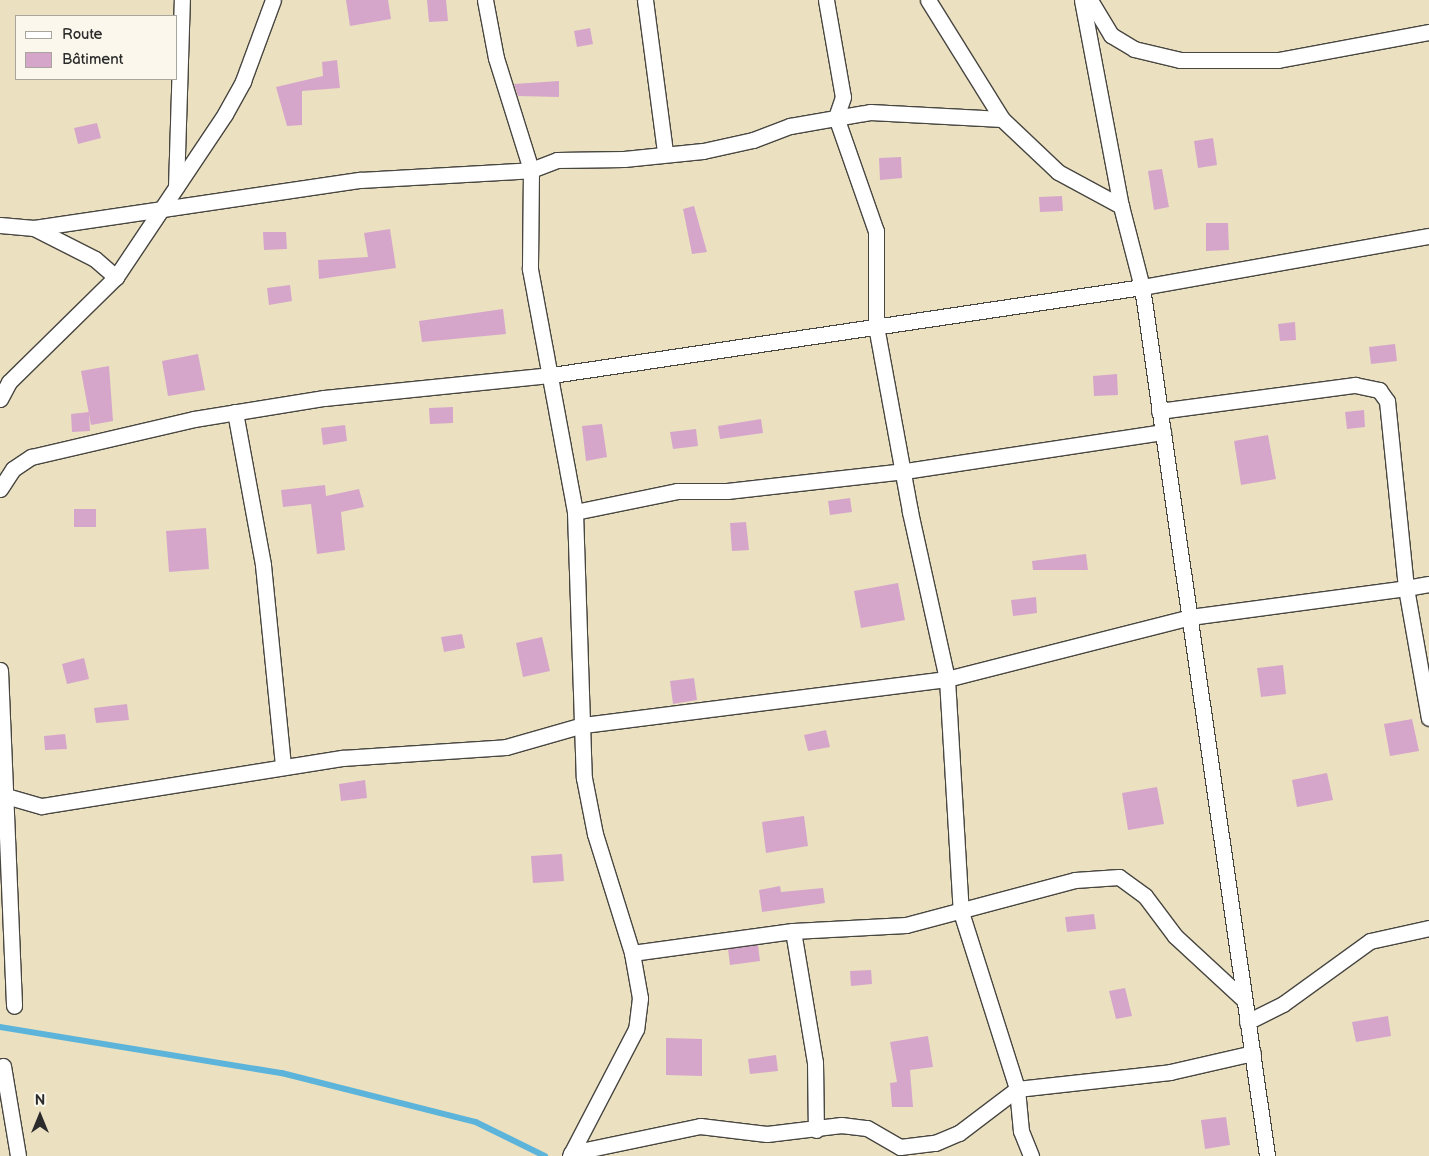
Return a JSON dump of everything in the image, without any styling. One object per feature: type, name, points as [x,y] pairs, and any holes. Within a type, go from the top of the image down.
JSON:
[{"type":"street","points":[[176,188],[182,0]]},
{"type":"street","points":[[0,399],[9,382],[116,277],[176,188],[243,80],[273,0]]},
{"type":"street","points":[[486,0],[496,58],[531,170],[530,269],[536,314],[552,375],[575,512],[584,778],[595,834],[632,953],[640,998],[636,1029],[570,1155]]},
{"type":"street","points":[[645,0],[665,152]]},
{"type":"street","points":[[826,0],[843,97],[836,117],[876,232],[876,326],[947,679],[960,912],[1017,1089],[1021,1131],[1031,1156]]},
{"type":"street","points":[[928,0],[1002,119],[1058,172],[1121,206]]},
{"type":"street","points":[[1082,0],[1121,206],[1142,287],[1267,1156]]},
{"type":"street","points":[[1090,0],[1111,35],[1134,49],[1180,60],[1278,60],[1429,32]]},
{"type":"street","points":[[0,225],[34,228],[163,207],[360,180],[531,170],[557,160],[624,159],[665,152],[735,145],[790,126],[870,112],[1002,119]]},
{"type":"street","points":[[34,228],[95,259],[116,277]]},
{"type":"street","points":[[0,489],[12,469],[31,457],[235,412],[324,398],[552,375],[1142,287],[1429,236]]},
{"type":"street","points":[[1159,411],[1355,385],[1379,390],[1387,401],[1406,588],[1429,718]]},
{"type":"street","points":[[235,412],[263,566],[283,767]]},
{"type":"street","points":[[575,512],[677,491],[728,491],[905,471],[1163,432]]},
{"type":"street","points":[[6,796],[42,806],[342,758],[506,747],[583,726],[947,679],[1190,617],[1429,584]]},
{"type":"street","points":[[0,670],[6,796],[6,922],[14,1006]]},
{"type":"street","points":[[632,953],[793,931],[906,925],[1075,880],[1119,877],[1145,896],[1175,936],[1244,1000]]},
{"type":"street","points":[[1247,1022],[1283,1004],[1370,941],[1399,931],[1429,928]]},
{"type":"street","points":[[793,931],[815,1062],[816,1130]]},
{"type":"street","points":[[570,1155],[700,1126],[767,1134],[861,1127],[900,1147],[935,1143],[959,1133],[1017,1089],[1170,1072],[1253,1053]]},
{"type":"street","points":[[3,1066],[18,1156]]},
{"type":"building","points":[[346,0],[388,0],[391,19],[350,26]]},
{"type":"building","points":[[427,0],[446,0],[448,21],[429,22]]},
{"type":"building","points":[[590,28],[593,44],[577,47],[574,31]]},
{"type":"building","points":[[337,60],[340,88],[302,91],[302,125],[287,126],[276,87],[323,76],[322,62]]},
{"type":"building","points":[[559,81],[559,97],[518,96],[514,84]]},
{"type":"building","points":[[97,123],[101,138],[78,144],[74,128]]},
{"type":"building","points":[[1213,138],[1217,165],[1198,168],[1194,141]]},
{"type":"building","points":[[901,157],[902,178],[880,180],[879,158]]},
{"type":"building","points":[[1162,169],[1169,207],[1154,210],[1148,171]]},
{"type":"building","points":[[1062,196],[1063,211],[1040,212],[1039,197]]},
{"type":"building","points":[[694,206],[707,252],[692,254],[683,209]]},
{"type":"building","points":[[1206,223],[1228,223],[1229,250],[1206,251]]},
{"type":"building","points":[[390,229],[396,268],[319,279],[318,260],[368,257],[364,233]]},
{"type":"building","points":[[263,232],[286,232],[287,249],[264,250]]},
{"type":"building","points":[[290,285],[292,301],[269,305],[267,288]]},
{"type":"building","points":[[503,309],[506,334],[422,342],[419,321]]},
{"type":"building","points":[[1295,322],[1296,340],[1280,341],[1278,324]]},
{"type":"building","points":[[1395,344],[1397,361],[1371,364],[1369,347]]},
{"type":"building","points":[[198,354],[205,390],[168,396],[162,361]]},
{"type":"building","points":[[109,366],[113,421],[91,425],[81,371]]},
{"type":"building","points":[[1117,374],[1118,395],[1094,396],[1093,376]]},
{"type":"building","points":[[453,407],[453,423],[430,424],[429,408]]},
{"type":"building","points":[[1364,410],[1365,427],[1347,429],[1345,412]]},
{"type":"building","points":[[89,412],[90,431],[72,432],[71,414]]},
{"type":"building","points":[[761,419],[763,433],[720,439],[718,426]]},
{"type":"building","points":[[602,424],[607,457],[586,461],[582,426]]},
{"type":"building","points":[[345,425],[347,441],[323,445],[321,428]]},
{"type":"building","points":[[696,429],[698,446],[673,449],[670,432]]},
{"type":"building","points":[[1268,435],[1276,479],[1241,485],[1234,441]]},
{"type":"building","points":[[325,485],[326,496],[359,489],[364,507],[341,512],[345,550],[317,554],[311,504],[283,507],[281,490]]},
{"type":"building","points":[[850,498],[852,512],[830,515],[828,501]]},
{"type":"building","points":[[74,509],[96,509],[96,527],[74,527]]},
{"type":"building","points":[[746,522],[749,550],[732,551],[730,523]]},
{"type":"building","points":[[206,528],[209,569],[169,572],[166,531]]},
{"type":"building","points":[[1086,554],[1088,570],[1033,570],[1032,561]]},
{"type":"building","points":[[898,583],[905,620],[861,628],[854,591]]},
{"type":"building","points":[[1036,597],[1037,613],[1013,616],[1011,600]]},
{"type":"building","points":[[462,634],[465,648],[444,652],[441,637]]},
{"type":"building","points":[[542,637],[550,671],[523,677],[516,643]]},
{"type":"building","points":[[84,658],[89,679],[67,684],[62,664]]},
{"type":"building","points":[[1283,665],[1286,694],[1261,697],[1257,668]]},
{"type":"building","points":[[694,678],[697,700],[673,704],[670,681]]},
{"type":"building","points":[[127,704],[129,720],[96,723],[94,708]]},
{"type":"building","points":[[1412,719],[1419,751],[1390,756],[1384,724]]},
{"type":"building","points":[[826,730],[830,747],[808,751],[804,735]]},
{"type":"building","points":[[65,734],[67,749],[45,750],[44,736]]},
{"type":"building","points":[[1327,773],[1333,800],[1297,807],[1292,780]]},
{"type":"building","points":[[365,780],[367,798],[341,801],[339,784]]},
{"type":"building","points":[[1157,787],[1164,824],[1128,830],[1122,793]]},
{"type":"building","points":[[804,816],[808,846],[766,853],[762,822]]},
{"type":"building","points":[[562,854],[564,881],[533,883],[531,856]]},
{"type":"building","points":[[780,886],[781,892],[823,888],[825,903],[762,912],[759,890]]},
{"type":"building","points":[[1094,914],[1096,929],[1067,932],[1065,917]]},
{"type":"building","points":[[758,945],[760,961],[730,965],[728,949]]},
{"type":"building","points":[[871,970],[872,984],[851,986],[850,971]]},
{"type":"building","points":[[1125,988],[1132,1016],[1116,1019],[1109,991]]},
{"type":"building","points":[[1388,1016],[1391,1036],[1356,1042],[1352,1022]]},
{"type":"building","points":[[928,1036],[933,1067],[910,1070],[913,1107],[892,1107],[890,1083],[897,1082],[890,1042]]},
{"type":"building","points":[[666,1038],[702,1039],[702,1076],[666,1075]]},
{"type":"building","points":[[776,1055],[778,1071],[750,1074],[748,1059]]},
{"type":"building","points":[[1226,1117],[1230,1145],[1205,1149],[1201,1120]]},
{"type":"waterway","points":[[0,1027],[282,1073],[476,1122],[545,1156]]}]
